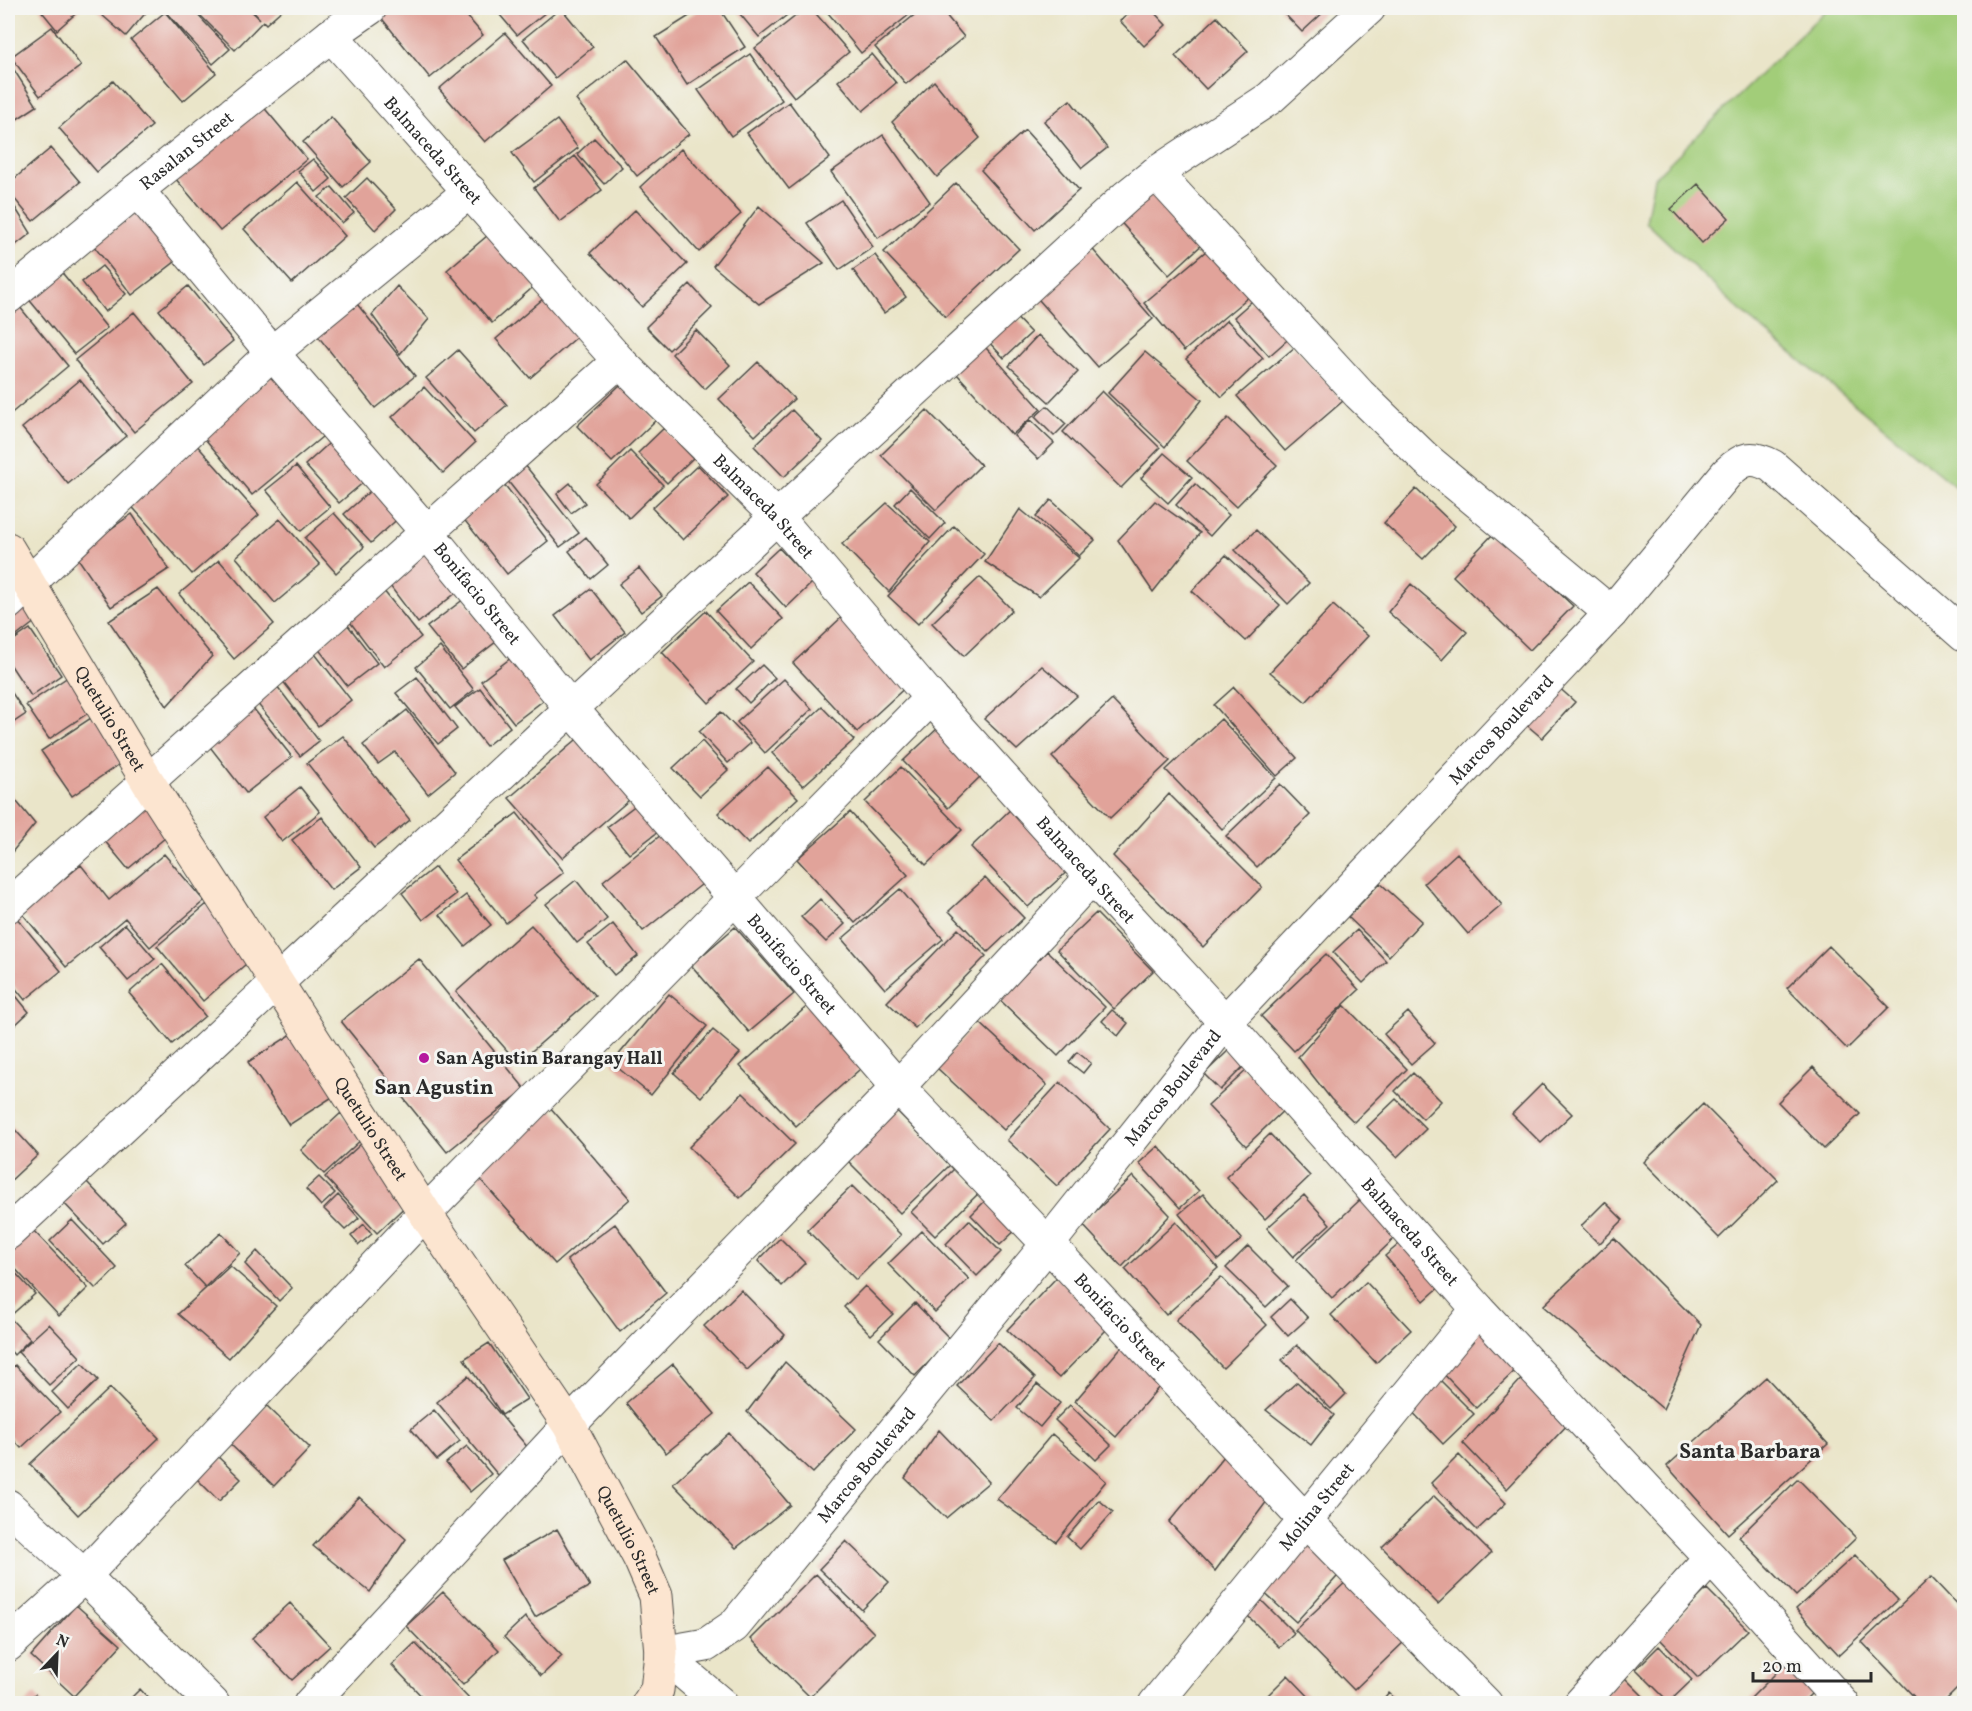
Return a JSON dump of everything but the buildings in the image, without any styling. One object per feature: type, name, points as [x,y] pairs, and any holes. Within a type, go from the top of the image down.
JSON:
[{"type":"main road","name":"Quetulio Street","points":[[8,549],[18,594],[148,782],[425,1213],[569,1425],[640,1559],[656,1596],[661,1653]]},
{"type":"main road","points":[[648,1704],[657,1690],[661,1653]]},
{"type":"street","name":"Rasalan Street","points":[[8,297],[137,190],[331,35],[370,8]]},
{"type":"street","points":[[8,1233],[777,517],[1117,205],[1156,173],[1270,98],[1369,8]]},
{"type":"street","name":"Balmaceda Street","points":[[331,35],[619,361],[777,517],[931,698],[1225,1022],[1478,1309],[1711,1558],[1843,1704]]},
{"type":"street","points":[[1156,173],[1359,394],[1409,443],[1611,613]]},
{"type":"street","name":"Bonifacio Street","points":[[137,190],[272,353],[426,531],[571,708],[898,1087],[1304,1519],[1486,1704]]},
{"type":"street","points":[[18,594],[272,353],[470,191]]},
{"type":"street","points":[[8,906],[619,361]]},
{"type":"street","name":"Marcos Boulevard","points":[[661,1653],[706,1645],[734,1626],[1048,1244],[1225,1022],[1611,613],[1727,473],[1739,462],[1760,459],[1772,466],[1965,635]]},
{"type":"street","points":[[8,1645],[84,1576],[425,1213],[931,698]]},
{"type":"street","points":[[310,1704],[569,1425],[898,1087],[1092,877]]},
{"type":"street","name":"Molina Street","points":[[1155,1704],[1478,1309]]},
{"type":"street","points":[[8,1506],[84,1576],[213,1704]]},
{"type":"street","points":[[1580,1704],[1711,1558]]},
{"type":"street","points":[[661,1653],[721,1704]]},
{"type":"green space","points":[[1828,8],[1964,8],[1964,494],[1745,315],[1646,222],[1654,178]]},
{"type":"place","name":"San Agustin Barangay Hall","points":[[424,1058]]},
{"type":"district","name":"San Agustin","points":[[434,1087]]},
{"type":"district","name":"Santa Barbara","points":[[1750,1451]]}]
